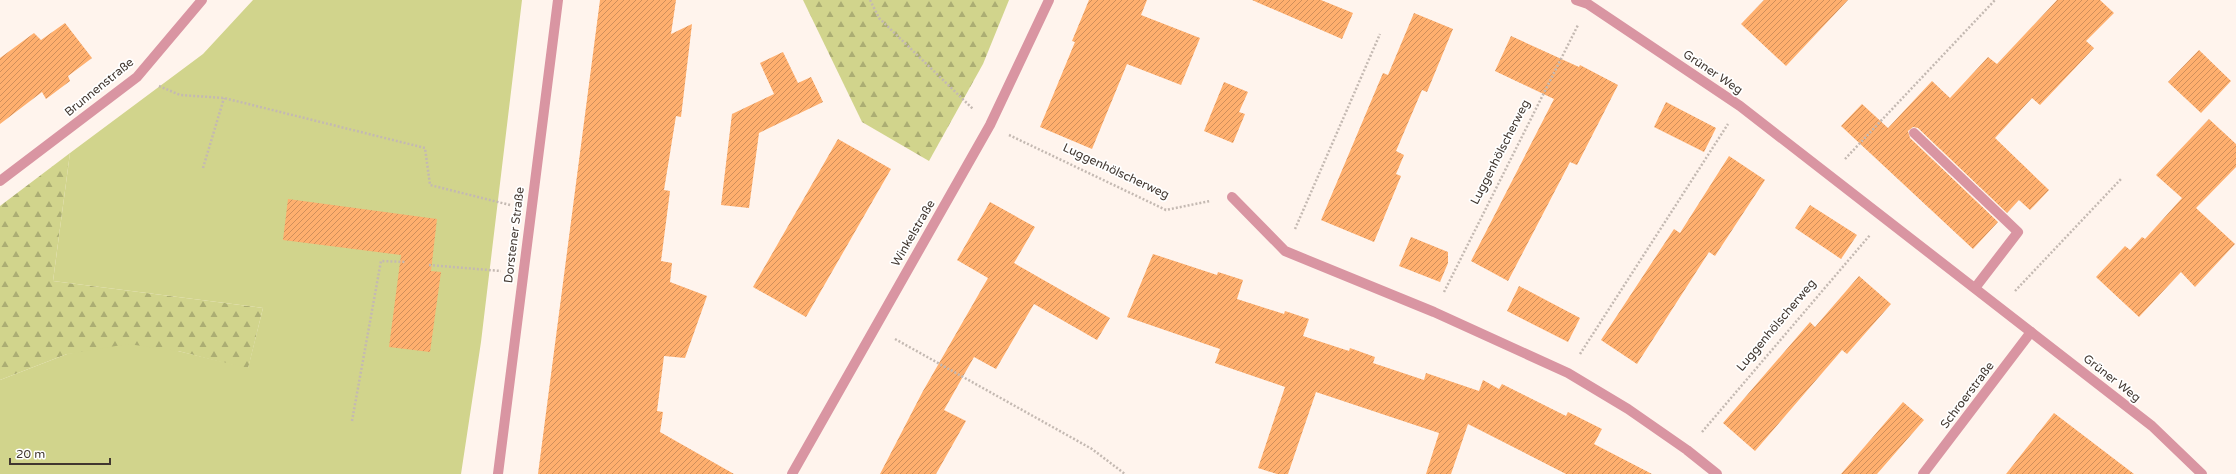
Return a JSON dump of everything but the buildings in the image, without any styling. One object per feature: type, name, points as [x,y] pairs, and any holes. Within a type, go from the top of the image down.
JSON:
[{"type":"street","name":"Brunnenstraße","points":[[0,181],[137,77],[202,0]]},
{"type":"street","name":"Dorstener Straße","points":[[498,474],[522,273],[558,0]]},
{"type":"street","name":"Winkelstraße","points":[[792,474],[990,125],[1049,0]]},
{"type":"street","name":"Grüner Weg","points":[[1576,0],[1588,4],[1740,106],[2152,426],[2202,474]]},
{"type":"street","points":[[1914,132],[2018,232],[1975,288]]},
{"type":"street","points":[[1232,197],[1285,252],[1434,312],[1568,373],[1628,409],[1687,450],[1717,474]]},
{"type":"street","name":"Schroerstraße","points":[[1923,474],[2032,332]]},
{"type":"path","name":"Luggenhölscherweg","points":[[870,0],[879,18],[990,125],[1166,210],[1232,197]]},
{"type":"path","points":[[1830,175],[1995,0]]},
{"type":"path","name":"Luggenhölscherweg","points":[[1434,312],[1588,4]]},
{"type":"path","points":[[1285,252],[1380,34]]},
{"type":"path","points":[[137,77],[180,95],[224,98],[425,148],[430,185],[530,210]]},
{"type":"path","points":[[203,168],[224,98]]},
{"type":"path","points":[[1568,373],[1740,106]]},
{"type":"path","points":[[2000,308],[2121,179]]},
{"type":"path","name":"Luggenhölscherweg","points":[[1687,450],[1884,218]]},
{"type":"path","points":[[352,421],[381,261],[406,262]]},
{"type":"path","points":[[429,265],[522,273]]},
{"type":"path","points":[[874,328],[1092,450],[1125,474]]},
{"type":"green space","points":[[253,0],[522,0],[481,342],[461,474],[0,474],[0,380],[67,354],[128,344],[178,351],[248,368],[263,308],[53,281],[70,153],[203,54]]},
{"type":"green space","points":[[803,0],[1009,0],[983,64],[929,161],[862,122]]},
{"type":"green space","points":[[70,153],[53,281],[263,308],[248,369],[178,351],[67,354],[0,380],[0,206]]}]
